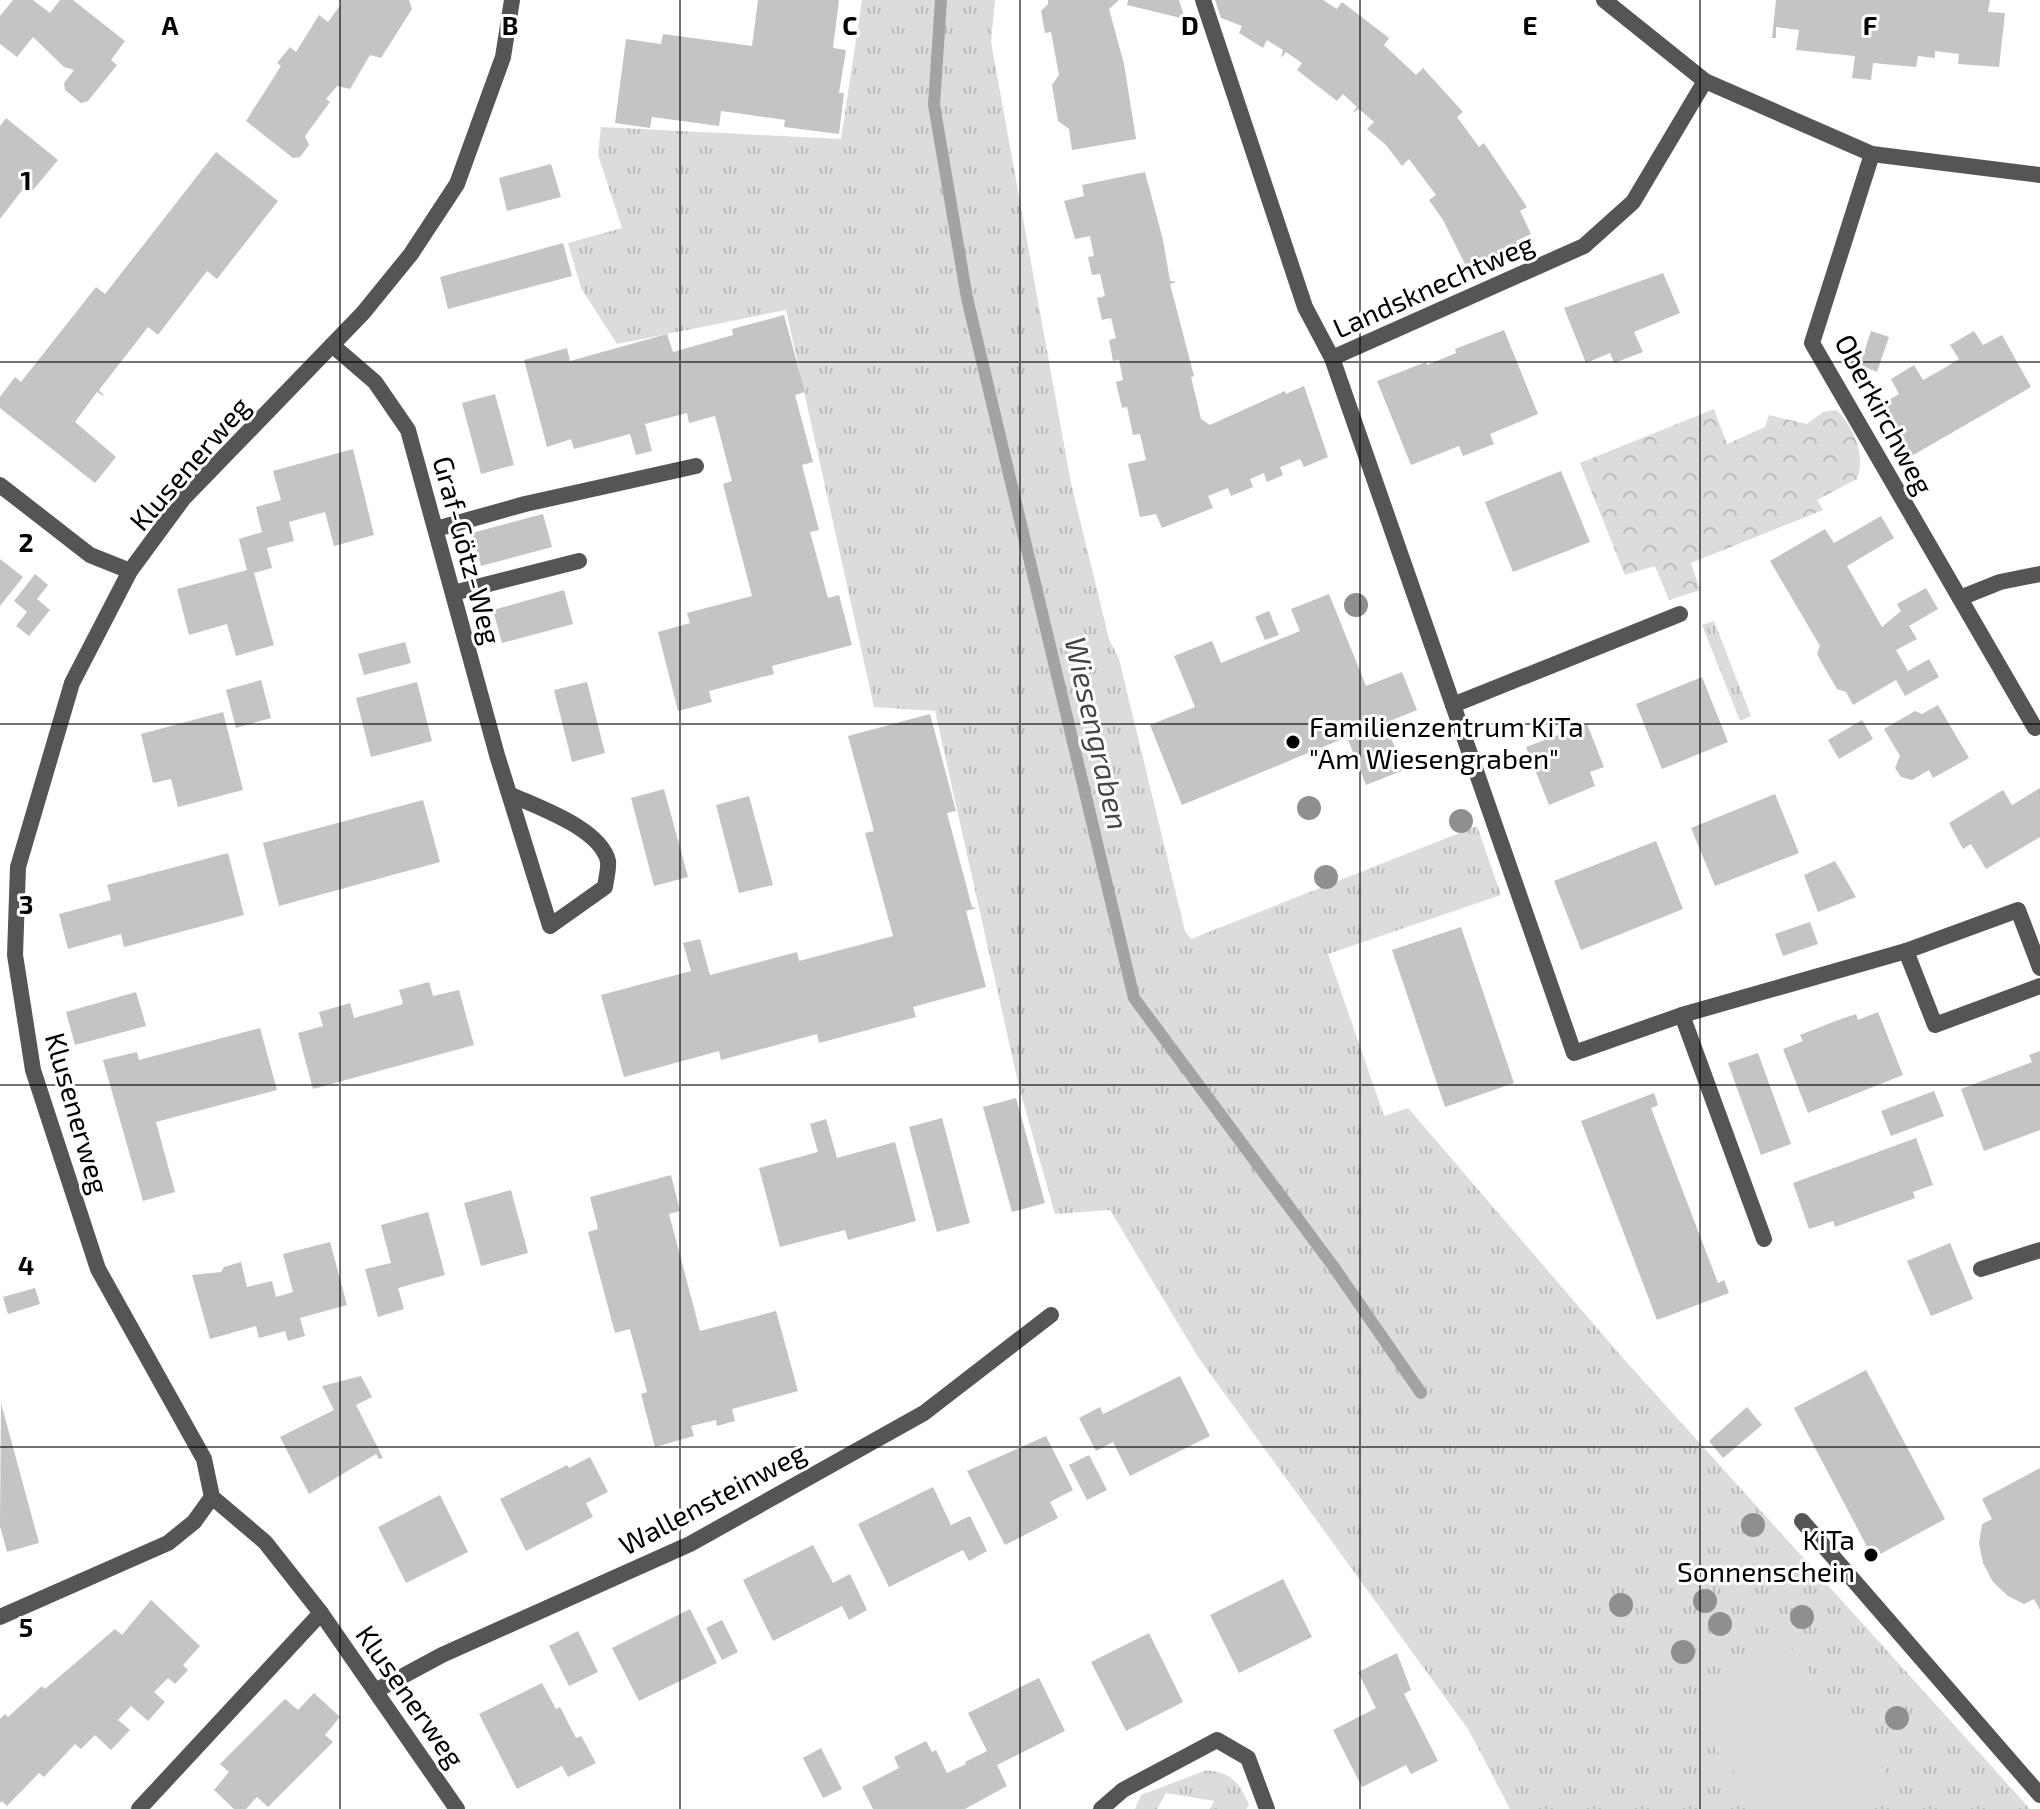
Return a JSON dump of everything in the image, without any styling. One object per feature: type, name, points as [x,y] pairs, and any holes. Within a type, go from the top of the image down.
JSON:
[{"type":"street","name":"Klusenerweg","points":[[457,1809],[321,1613],[265,1542],[212,1497],[204,1459],[98,1269],[33,1070],[15,955],[18,867],[72,683],[130,571],[183,499],[332,345],[411,254],[457,184],[503,57],[512,0]]},
{"type":"street","name":"Landsknechtweg","points":[[1203,0],[1305,307],[1332,358],[1584,246],[1633,202],[1705,81]]},
{"type":"street","points":[[1604,0],[1705,81],[1872,154],[2040,175]]},
{"type":"street","name":"Oberkirchweg","points":[[1872,154],[1812,343],[2035,728]]},
{"type":"street","name":"Graf-Götz-Weg","points":[[332,345],[375,382],[408,430],[509,794],[550,926],[605,887],[608,861],[598,844],[578,826],[509,794]]},
{"type":"street","points":[[1332,358],[1574,1053],[1682,1015],[1906,951],[2018,910],[2040,968]]},
{"type":"street","points":[[436,529],[525,504],[696,466]]},
{"type":"street","points":[[0,485],[90,555],[130,571]]},
{"type":"street","points":[[453,593],[579,561]]},
{"type":"street","points":[[1960,598],[2000,582],[2040,574]]},
{"type":"street","points":[[1453,705],[1680,614]]},
{"type":"street","points":[[1906,951],[1935,1025],[2040,986]]},
{"type":"street","points":[[1682,1015],[1764,1239]]},
{"type":"street","points":[[1981,1269],[2040,1250]]},
{"type":"street","name":"Wallensteinweg","points":[[377,1690],[442,1655],[704,1536],[924,1413],[1051,1315]]},
{"type":"street","points":[[0,1617],[168,1543],[194,1522],[212,1497]]},
{"type":"street","points":[[1802,1521],[2040,1795]]},
{"type":"street","name":"Klusenerweg","points":[[139,1809],[321,1613]]},
{"type":"street","points":[[1101,1809],[1123,1790],[1217,1740],[1248,1758],[1267,1809]]},
{"type":"green space","points":[[862,0],[995,0],[991,42],[1071,483],[1109,639],[1119,659],[1185,931],[1191,939],[1477,826],[1501,895],[1328,954],[1384,1116],[1408,1108],[1622,1357],[2030,1809],[1510,1809],[1468,1729],[1198,1357],[1110,1210],[1055,1214],[1019,1087],[935,711],[874,707],[786,310],[617,344],[581,288],[568,243],[622,228],[598,155],[601,127],[841,139]]},
{"type":"green space","points":[[1714,409],[1727,444],[1765,427],[1769,415],[1807,424],[1823,412],[1837,410],[1857,442],[1860,460],[1857,479],[1817,500],[1823,510],[1691,563],[1700,590],[1669,600],[1655,566],[1625,575],[1580,463]]},
{"type":"green space","points":[[1714,621],[1751,716],[1740,721],[1702,625]]},
{"type":"green space","points":[[1780,1634],[1898,1788],[1871,1809],[1761,1809],[1684,1707]]},
{"type":"green space","points":[[1207,1770],[1234,1780],[1249,1805],[1246,1809],[1210,1809],[1214,1801],[1166,1793],[1157,1809],[1135,1809],[1141,1795]]},
{"type":"building","points":[[13,0],[33,0],[50,13],[60,0],[73,0],[125,41],[111,60],[117,65],[88,101],[81,103],[65,90],[64,83],[74,70],[64,67],[33,37],[17,57],[0,44],[0,16]]},
{"type":"building","points":[[339,0],[409,0],[412,9],[381,58],[370,55],[350,89],[337,86],[326,99],[330,102],[305,136],[309,145],[300,157],[293,158],[246,121],[281,66],[277,63],[290,47],[296,52],[319,15],[328,22],[341,4]]},
{"type":"building","points":[[758,0],[839,0],[833,48],[846,50],[839,93],[844,93],[839,134],[784,127],[785,120],[721,111],[719,126],[652,117],[650,128],[615,123],[626,39],[661,44],[663,34],[752,46]]},
{"type":"building","points":[[1048,0],[1119,0],[1109,9],[1124,64],[1136,139],[1072,150],[1069,129],[1058,121],[1052,85],[1059,75],[1051,32],[1045,33],[1041,11]]},
{"type":"building","points":[[1128,0],[1179,0],[1185,19],[1127,5]]},
{"type":"building","points":[[1215,0],[1323,0],[1337,9],[1342,2],[1389,38],[1384,45],[1416,75],[1423,68],[1463,112],[1457,117],[1479,147],[1484,143],[1527,207],[1520,211],[1531,234],[1516,241],[1519,248],[1486,264],[1483,258],[1466,266],[1443,220],[1429,200],[1436,195],[1409,159],[1402,166],[1386,145],[1367,129],[1374,122],[1359,109],[1352,113],[1357,107],[1343,94],[1337,101],[1297,70],[1302,63],[1286,52],[1281,58],[1283,50],[1267,40],[1263,48],[1239,33],[1242,26],[1221,18]]},
{"type":"building","points":[[1776,0],[1990,0],[1988,12],[2005,13],[1999,67],[1958,64],[1959,54],[1935,51],[1935,58],[1918,56],[1916,67],[1873,63],[1871,80],[1852,78],[1855,56],[1796,50],[1799,30],[1776,27],[1776,38],[1772,38]]},
{"type":"building","points":[[6,118],[58,160],[33,190],[26,185],[0,219],[0,126]]},
{"type":"building","points":[[216,152],[278,201],[217,279],[207,271],[158,335],[148,327],[99,390],[105,397],[97,392],[75,422],[116,457],[95,483],[0,408],[0,397],[15,377],[21,382],[96,287],[105,294]]},
{"type":"building","points":[[551,164],[561,197],[507,211],[499,178]]},
{"type":"building","points":[[1145,172],[1170,281],[1177,282],[1170,284],[1194,376],[1191,377],[1201,419],[1210,425],[1285,391],[1286,394],[1304,386],[1328,457],[1304,467],[1300,459],[1280,467],[1283,475],[1267,482],[1264,473],[1250,479],[1253,487],[1231,496],[1228,488],[1208,496],[1213,508],[1162,528],[1156,514],[1140,517],[1128,464],[1146,460],[1140,434],[1133,435],[1127,407],[1122,408],[1116,382],[1123,380],[1119,360],[1113,361],[1109,340],[1116,338],[1111,318],[1102,320],[1097,298],[1105,296],[1100,274],[1092,275],[1088,257],[1094,256],[1090,236],[1075,239],[1064,201],[1084,196],[1082,185]]},
{"type":"building","points":[[563,243],[572,276],[448,309],[440,277]]},
{"type":"building","points":[[1663,273],[1680,313],[1634,332],[1643,352],[1614,363],[1610,353],[1586,363],[1564,308]]},
{"type":"building","points":[[784,315],[805,392],[795,395],[813,462],[802,465],[819,530],[810,532],[828,598],[839,595],[852,645],[772,666],[774,674],[709,691],[712,702],[678,711],[658,632],[690,623],[687,613],[752,596],[723,484],[732,481],[715,416],[689,423],[687,413],[645,424],[652,451],[636,455],[630,434],[574,449],[571,439],[547,447],[524,360],[567,348],[570,361],[667,334],[673,352],[733,335],[732,329]]},
{"type":"building","points":[[1504,330],[1538,414],[1490,434],[1494,444],[1463,456],[1459,446],[1411,465],[1377,381],[1426,362],[1427,365],[1456,353],[1455,349]]},
{"type":"building","points":[[1871,331],[1889,337],[1877,372],[1860,365]]},
{"type":"building","points":[[1974,331],[1983,345],[2002,335],[2031,387],[1910,457],[1880,405],[1899,394],[1891,379],[1914,365],[1923,380],[1941,370],[1959,359],[1950,345]]},
{"type":"building","points":[[495,394],[514,465],[481,474],[462,403]]},
{"type":"building","points":[[353,449],[374,535],[334,546],[325,512],[289,522],[294,541],[267,548],[272,568],[254,573],[274,645],[236,656],[227,624],[189,635],[177,589],[247,570],[239,539],[262,532],[256,507],[281,500],[273,471]]},
{"type":"building","points":[[1561,471],[1590,542],[1513,572],[1485,502]]},
{"type":"building","points":[[543,514],[552,547],[481,566],[472,533]]},
{"type":"building","points":[[1881,516],[1894,538],[1847,566],[1882,627],[1901,611],[1897,604],[1926,588],[1938,609],[1909,626],[1917,639],[1896,650],[1908,671],[1929,659],[1939,677],[1905,696],[1896,680],[1853,705],[1846,692],[1837,689],[1827,672],[1817,654],[1820,646],[1770,561],[1825,529],[1834,543]]},
{"type":"building","points":[[0,559],[23,577],[0,606]]},
{"type":"building","points":[[35,574],[48,585],[37,599],[50,610],[29,636],[16,626],[27,612],[14,601]]},
{"type":"building","points":[[564,590],[573,624],[502,643],[493,610]]},
{"type":"building","points":[[1329,594],[1366,686],[1402,672],[1417,710],[1385,723],[1404,770],[1366,785],[1347,737],[1182,805],[1150,725],[1195,707],[1174,656],[1212,641],[1221,663],[1300,631],[1291,609]]},
{"type":"building","points":[[1269,611],[1279,635],[1265,640],[1255,617]]},
{"type":"building","points":[[405,642],[411,663],[364,675],[358,654]]},
{"type":"building","points":[[1702,677],[1728,742],[1662,769],[1636,704]]},
{"type":"building","points":[[261,680],[271,718],[236,728],[226,690]]},
{"type":"building","points":[[417,682],[432,741],[371,757],[356,698]]},
{"type":"building","points":[[587,682],[605,753],[572,762],[554,690]]},
{"type":"building","points":[[1938,705],[1969,758],[1933,778],[1929,770],[1912,780],[1901,777],[1895,768],[1900,756],[1884,729],[1915,711],[1922,714]]},
{"type":"building","points":[[223,712],[243,790],[178,807],[171,779],[153,783],[141,734]]},
{"type":"building","points":[[930,714],[956,811],[947,813],[972,907],[977,908],[966,911],[986,987],[913,1007],[916,1017],[819,1043],[817,1034],[721,1060],[719,1051],[624,1077],[601,995],[691,971],[683,943],[700,939],[710,975],[797,952],[799,961],[893,936],[865,833],[874,831],[848,736]]},
{"type":"building","points":[[1862,720],[1873,739],[1839,759],[1828,740]]},
{"type":"building","points":[[1587,724],[1604,767],[1590,772],[1595,786],[1549,805],[1526,747]]},
{"type":"building","points":[[2040,788],[2040,837],[1986,869],[1971,844],[1963,849],[1949,823],[2003,790],[2012,805]]},
{"type":"building","points":[[664,789],[688,877],[654,886],[631,798]]},
{"type":"building","points":[[1775,794],[1799,853],[1715,886],[1691,828]]},
{"type":"building","points":[[749,796],[773,885],[739,893],[716,805]]},
{"type":"building","points":[[423,800],[440,862],[279,906],[263,843]]},
{"type":"building","points":[[1656,841],[1683,909],[1581,950],[1554,881]]},
{"type":"building","points":[[228,853],[244,915],[124,947],[121,934],[68,949],[59,914],[111,900],[107,885]]},
{"type":"building","points":[[1835,861],[1856,897],[1818,912],[1804,875]]},
{"type":"building","points":[[1810,922],[1818,944],[1783,956],[1775,934]]},
{"type":"building","points":[[1461,927],[1514,1083],[1445,1107],[1392,950]]},
{"type":"building","points":[[429,982],[433,996],[459,990],[474,1045],[313,1089],[298,1033],[323,1026],[319,1012],[350,1003],[354,1018],[403,1004],[399,990]]},
{"type":"building","points":[[136,992],[146,1026],[75,1045],[66,1012]]},
{"type":"building","points":[[1878,1012],[1903,1075],[1808,1113],[1783,1049],[1803,1041],[1800,1035],[1833,1022],[1856,1014],[1858,1020]]},
{"type":"building","points":[[260,1028],[277,1090],[156,1122],[175,1192],[143,1201],[103,1060],[137,1052],[139,1060]]},
{"type":"building","points":[[2040,1051],[2040,1130],[1984,1151],[1961,1089],[2032,1062],[2029,1055]]},
{"type":"building","points":[[1758,1053],[1791,1144],[1761,1155],[1728,1063]]},
{"type":"building","points":[[1934,1091],[1944,1116],[1891,1136],[1881,1111]]},
{"type":"building","points":[[1654,1093],[1658,1105],[1651,1108],[1718,1283],[1724,1280],[1729,1293],[1657,1320],[1581,1121]]},
{"type":"building","points":[[1016,1098],[1045,1203],[1012,1212],[983,1107]]},
{"type":"building","points":[[942,1118],[970,1223],[937,1232],[909,1127]]},
{"type":"building","points":[[826,1119],[837,1158],[895,1142],[916,1221],[848,1240],[845,1230],[780,1247],[759,1168],[818,1152],[810,1124]]},
{"type":"building","points":[[1916,1138],[1933,1185],[1913,1192],[1915,1198],[1835,1227],[1833,1221],[1809,1229],[1793,1183]]},
{"type":"building","points":[[671,1175],[680,1211],[669,1214],[700,1331],[776,1311],[798,1391],[732,1409],[735,1421],[717,1426],[716,1420],[691,1426],[694,1436],[655,1447],[641,1394],[647,1392],[630,1329],[615,1333],[588,1232],[598,1229],[590,1197]]},
{"type":"building","points":[[511,1190],[528,1253],[481,1266],[464,1203]]},
{"type":"building","points":[[428,1212],[445,1275],[398,1288],[404,1309],[378,1317],[365,1269],[391,1263],[381,1225]]},
{"type":"building","points":[[330,1242],[347,1305],[300,1318],[305,1336],[288,1341],[285,1331],[259,1338],[256,1326],[210,1339],[192,1275],[221,1272],[224,1267],[241,1262],[247,1287],[272,1281],[276,1297],[293,1292],[283,1254]]},
{"type":"building","points":[[1950,1243],[1973,1299],[1931,1316],[1907,1261]]},
{"type":"building","points":[[35,1288],[40,1304],[8,1314],[3,1297]]},
{"type":"building","points":[[1866,1370],[1945,1519],[1873,1558],[1794,1408]]},
{"type":"building","points":[[361,1376],[372,1397],[356,1405],[383,1458],[379,1459],[376,1454],[309,1494],[280,1437],[334,1410],[322,1386]]},
{"type":"building","points":[[1180,1376],[1210,1436],[1130,1476],[1113,1442],[1096,1451],[1079,1418],[1100,1407],[1103,1414]]},
{"type":"building","points":[[1,1403],[39,1543],[7,1552],[0,1526]]},
{"type":"building","points":[[1747,1407],[1762,1425],[1723,1458],[1709,1441]]},
{"type":"building","points":[[1046,1436],[1073,1490],[1050,1502],[1058,1518],[1005,1545],[967,1471]]},
{"type":"building","points":[[1089,1455],[1107,1490],[1087,1500],[1069,1465]]},
{"type":"building","points":[[590,1457],[608,1492],[586,1503],[593,1517],[526,1551],[500,1499],[567,1465],[569,1468]]},
{"type":"building","points":[[2040,1468],[2040,1610],[2034,1599],[2024,1604],[2008,1596],[1993,1582],[1983,1563],[1979,1543],[1982,1524],[1992,1519],[1982,1499]]},
{"type":"building","points":[[933,1487],[951,1525],[970,1516],[987,1551],[969,1561],[963,1550],[889,1587],[858,1524]]},
{"type":"building","points":[[440,1495],[468,1552],[406,1583],[378,1527]]},
{"type":"building","points":[[813,1545],[833,1583],[850,1574],[867,1610],[849,1620],[842,1606],[773,1641],[743,1580]]},
{"type":"building","points":[[1283,1579],[1312,1637],[1239,1673],[1210,1615]]},
{"type":"building","points":[[151,1600],[200,1646],[183,1665],[188,1670],[175,1684],[168,1678],[154,1692],[165,1702],[148,1721],[131,1706],[118,1720],[130,1730],[111,1750],[95,1735],[81,1749],[75,1744],[44,1777],[39,1773],[7,1806],[2,1801],[0,1803],[0,1719],[5,1714],[8,1717],[42,1686],[45,1689],[115,1629],[122,1635]]},
{"type":"building","points":[[690,1609],[717,1663],[639,1701],[612,1648]]},
{"type":"building","points":[[722,1620],[738,1652],[722,1660],[706,1628]]},
{"type":"building","points":[[578,1631],[598,1672],[569,1686],[549,1646]]},
{"type":"building","points":[[1149,1633],[1183,1702],[1126,1731],[1091,1662]]},
{"type":"building","points":[[1397,1653],[1411,1690],[1404,1694],[1438,1761],[1411,1774],[1406,1765],[1362,1787],[1333,1730],[1376,1708],[1358,1672]]},
{"type":"building","points":[[1039,1678],[1065,1731],[997,1765],[1007,1786],[965,1809],[873,1809],[862,1787],[899,1768],[894,1757],[926,1741],[932,1752],[936,1750],[947,1773],[966,1764],[987,1751],[968,1713]]},
{"type":"building","points":[[542,1683],[556,1709],[560,1707],[576,1738],[581,1736],[596,1763],[568,1777],[562,1766],[517,1789],[479,1714]]},
{"type":"building","points":[[314,1693],[340,1717],[325,1735],[333,1742],[268,1807],[257,1797],[246,1809],[234,1809],[214,1790],[229,1772],[220,1764],[285,1699],[298,1710]]},
{"type":"building","points":[[821,1748],[842,1789],[823,1798],[803,1758]]},
{"type":"waterway","name":"Wiesengraben","points":[[941,0],[934,105],[967,298],[1134,998],[1333,1266],[1421,1393]]},
{"type":"place","name":"Familienzentrum KiTa \"Am Wiesengraben\"","points":[[1293,742]]},
{"type":"place","name":"KiTa Sonnenschein","points":[[1871,1555]]}]
